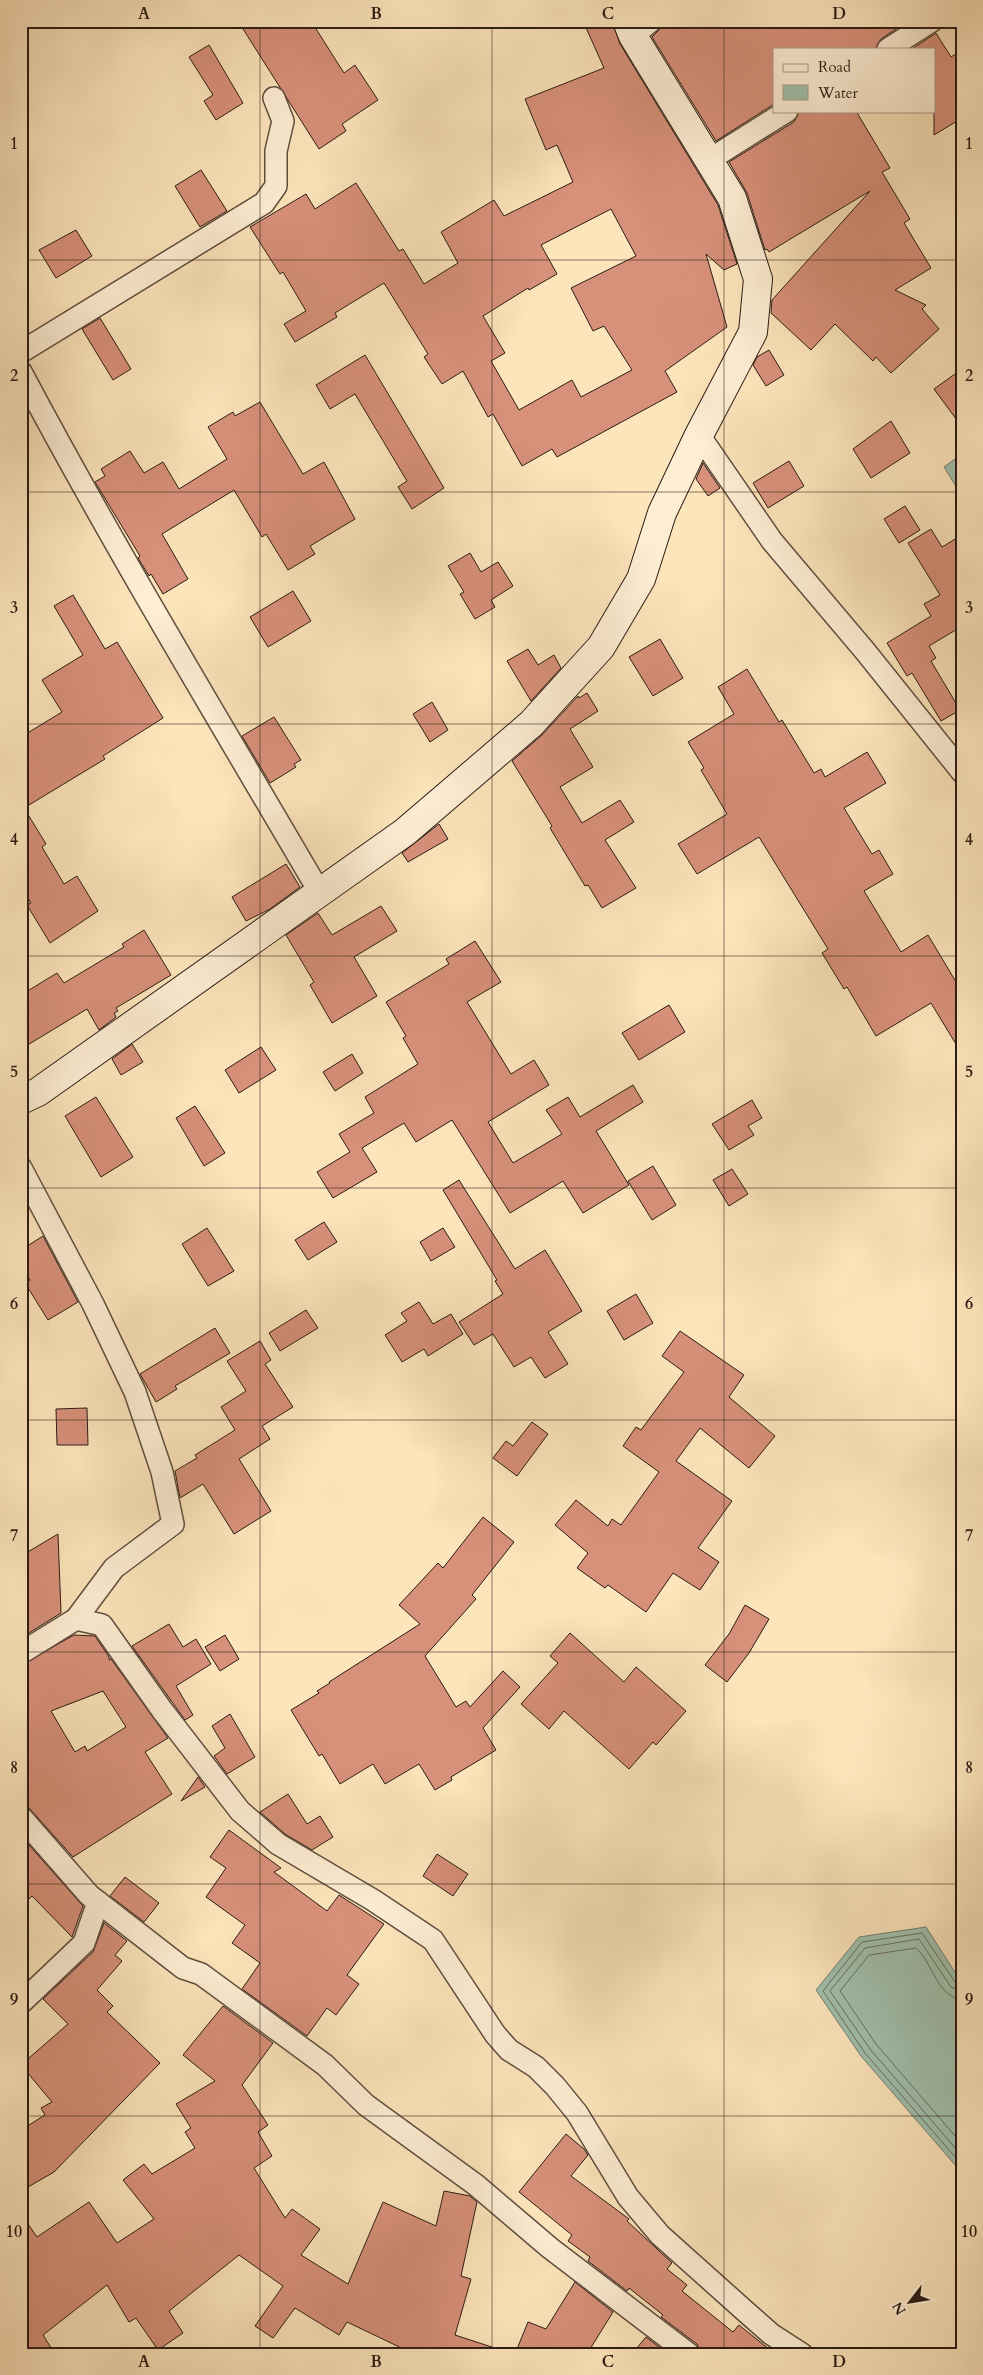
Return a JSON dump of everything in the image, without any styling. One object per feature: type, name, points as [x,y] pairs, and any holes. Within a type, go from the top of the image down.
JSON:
[{"type":"street","points":[[890,48],[932,21]]},
{"type":"street","points":[[21,1100],[38,1092],[405,832],[531,724],[601,647],[641,579],[662,513],[699,436],[753,332],[758,280],[732,198],[709,160],[637,26]]},
{"type":"street","points":[[21,352],[264,203],[276,186],[276,151],[283,121],[274,98]]},
{"type":"street","points":[[709,160],[785,112]]},
{"type":"street","points":[[21,372],[120,552],[320,893]]},
{"type":"street","points":[[699,436],[772,541],[871,658],[962,772]]},
{"type":"street","points":[[21,1168],[93,1304],[135,1392],[162,1472],[173,1524],[114,1568],[76,1619],[21,1653]]},
{"type":"street","points":[[76,1619],[102,1625],[162,1710],[240,1812],[278,1844],[373,1900],[433,1940],[495,2034],[509,2050],[536,2067],[577,2112],[628,2197],[660,2234],[771,2334],[802,2354]]},
{"type":"street","points":[[21,1817],[89,1895],[183,1968],[201,1974],[325,2065],[366,2105],[476,2185],[550,2248],[689,2354]]},
{"type":"street","points":[[21,2002],[84,1943],[98,1902]]},
{"type":"water","points":[[962,454],[962,496],[944,467]]},
{"type":"water","points":[[926,1927],[962,1983],[962,2173],[861,2056],[816,1990],[859,1937]]},
{"type":"building","points":[[238,21],[311,21],[344,73],[355,65],[378,100],[342,124],[346,131],[319,149]]},
{"type":"building","points":[[583,21],[612,21],[620,44],[718,205],[737,264],[724,270],[706,254],[727,327],[665,371],[677,392],[557,457],[552,449],[522,466],[493,414],[488,417],[463,371],[442,384],[424,357],[428,354],[384,283],[335,313],[337,317],[295,342],[284,324],[306,311],[283,272],[280,274],[250,227],[306,194],[315,209],[356,183],[399,251],[403,249],[424,284],[458,263],[441,232],[494,200],[504,216],[573,182],[557,145],[546,150],[525,99],[604,68]],"holes":[[[611,209],[636,256],[571,288],[593,331],[604,326],[632,370],[581,397],[572,380],[519,410],[491,361],[505,353],[483,316],[528,288],[529,290],[557,274],[541,245]]]},
{"type":"building","points":[[663,21],[908,21],[881,39],[876,48],[773,48],[773,105],[716,141],[652,37],[659,30]]},
{"type":"building","points":[[936,33],[951,57],[962,50],[962,118],[934,135],[936,48],[914,48]]},
{"type":"building","points":[[209,45],[243,103],[216,120],[204,101],[213,95],[189,57]]},
{"type":"building","points":[[799,112],[857,112],[890,168],[882,172],[910,219],[904,223],[931,268],[895,290],[926,305],[922,309],[939,329],[891,373],[876,357],[873,361],[835,324],[811,350],[771,313],[772,300],[870,191],[769,252],[767,249],[765,250],[747,193],[729,162],[794,122]]},
{"type":"building","points":[[201,170],[227,211],[200,227],[175,186]]},
{"type":"building","points":[[76,230],[92,256],[56,278],[39,250]]},
{"type":"building","points":[[100,318],[131,369],[113,380],[82,329]]},
{"type":"building","points":[[769,350],[784,375],[766,386],[753,365],[757,357]]},
{"type":"building","points":[[365,355],[444,488],[412,509],[398,487],[407,481],[355,394],[330,409],[316,385]]},
{"type":"building","points":[[962,369],[962,427],[934,389]]},
{"type":"building","points":[[260,402],[303,474],[324,462],[355,519],[310,546],[315,554],[288,570],[266,534],[262,537],[234,490],[162,534],[188,579],[163,594],[151,574],[149,576],[138,558],[140,556],[95,482],[105,476],[101,469],[130,451],[144,473],[163,462],[179,489],[227,459],[208,427],[233,412],[235,416]]},
{"type":"building","points":[[891,421],[910,453],[871,478],[853,449]]},
{"type":"building","points":[[789,461],[804,486],[768,508],[753,483]]},
{"type":"building","points":[[703,463],[720,488],[708,496],[696,479]]},
{"type":"building","points":[[905,506],[920,530],[899,543],[884,519]]},
{"type":"building","points":[[931,529],[942,547],[962,535],[962,632],[959,628],[929,646],[936,658],[931,661],[960,710],[941,721],[912,673],[907,676],[887,643],[931,616],[924,604],[940,595],[908,543]]},
{"type":"building","points":[[470,553],[481,572],[498,562],[513,586],[491,600],[495,607],[475,619],[460,594],[464,592],[448,566]]},
{"type":"building","points":[[293,591],[311,621],[268,647],[250,617]]},
{"type":"building","points":[[73,595],[105,649],[117,642],[163,718],[103,756],[105,759],[24,808],[46,844],[42,847],[64,884],[77,876],[98,911],[50,943],[27,905],[31,903],[21,887],[21,737],[62,712],[42,680],[83,655],[54,606]]},
{"type":"building","points":[[660,639],[683,678],[653,696],[629,657]]},
{"type":"building","points":[[528,649],[538,665],[554,655],[561,668],[531,701],[507,661]]},
{"type":"building","points":[[747,669],[779,722],[782,720],[814,773],[821,769],[825,777],[867,752],[886,783],[844,808],[872,854],[879,850],[893,874],[864,891],[901,952],[928,935],[962,992],[962,1054],[931,1003],[876,1036],[847,987],[844,989],[822,953],[828,949],[759,837],[697,874],[678,844],[727,814],[701,770],[704,768],[688,742],[734,714],[718,687]]},
{"type":"building","points":[[587,693],[598,711],[570,729],[593,767],[560,787],[582,823],[620,800],[634,822],[605,840],[636,888],[602,908],[588,885],[585,886],[550,828],[552,826],[512,761],[542,735],[578,696],[579,698]]},
{"type":"building","points":[[432,702],[448,730],[430,742],[413,714]]},
{"type":"building","points":[[274,717],[301,760],[294,764],[296,767],[270,783],[242,736]]},
{"type":"building","points":[[439,824],[448,839],[408,862],[402,853]]},
{"type":"building","points":[[286,864],[300,887],[270,909],[246,921],[232,897]]},
{"type":"building","points":[[381,906],[397,931],[354,957],[377,996],[332,1023],[310,985],[314,982],[286,935],[318,913],[332,935]]},
{"type":"building","points":[[144,930],[171,975],[116,1008],[118,1011],[114,1013],[116,1017],[99,1030],[87,1009],[21,1049],[21,995],[57,973],[64,983],[124,947],[122,944]]},
{"type":"building","points":[[475,941],[501,982],[467,1002],[511,1074],[534,1060],[549,1085],[488,1122],[513,1163],[562,1134],[546,1110],[568,1097],[580,1117],[633,1085],[643,1102],[596,1131],[629,1185],[583,1213],[563,1181],[510,1213],[452,1120],[416,1142],[404,1123],[362,1148],[377,1172],[333,1198],[317,1172],[350,1152],[339,1134],[374,1113],[365,1097],[418,1064],[403,1038],[406,1036],[386,1002],[449,964],[446,959]]},
{"type":"building","points":[[669,1005],[685,1032],[639,1060],[622,1033]]},
{"type":"building","points":[[132,1044],[143,1062],[121,1075],[112,1059]]},
{"type":"building","points":[[261,1047],[276,1070],[239,1093],[225,1070]]},
{"type":"building","points":[[352,1054],[363,1073],[335,1091],[323,1072]]},
{"type":"building","points":[[96,1097],[133,1157],[101,1177],[65,1116]]},
{"type":"building","points":[[752,1100],[762,1118],[748,1126],[754,1135],[729,1150],[712,1124]]},
{"type":"building","points":[[195,1106],[225,1153],[204,1166],[176,1118]]},
{"type":"building","points":[[653,1166],[676,1205],[652,1220],[628,1181]]},
{"type":"building","points":[[732,1169],[748,1194],[729,1206],[713,1180]]},
{"type":"building","points":[[459,1180],[515,1269],[545,1250],[582,1311],[548,1332],[568,1364],[545,1378],[531,1357],[514,1367],[493,1334],[474,1345],[459,1322],[503,1294],[495,1281],[497,1280],[443,1190]]},
{"type":"building","points":[[324,1222],[337,1242],[308,1260],[295,1240]]},
{"type":"building","points":[[207,1228],[234,1271],[208,1286],[182,1244]]},
{"type":"building","points":[[443,1228],[455,1247],[431,1261],[420,1242]]},
{"type":"building","points":[[43,1236],[78,1302],[48,1320],[25,1283],[30,1280],[21,1267],[21,1250]]},
{"type":"building","points":[[636,1294],[653,1323],[624,1340],[607,1311]]},
{"type":"building","points":[[419,1302],[433,1324],[451,1314],[463,1334],[428,1356],[424,1349],[402,1362],[385,1335],[407,1321],[401,1313]]},
{"type":"building","points":[[306,1310],[318,1328],[280,1351],[269,1333]]},
{"type":"building","points":[[215,1328],[230,1353],[175,1386],[177,1389],[156,1402],[140,1374]]},
{"type":"building","points":[[680,1331],[744,1375],[729,1397],[775,1436],[749,1468],[700,1428],[676,1461],[732,1501],[698,1548],[719,1562],[700,1590],[673,1573],[646,1612],[608,1585],[605,1588],[577,1568],[588,1553],[555,1525],[576,1500],[608,1526],[612,1519],[621,1525],[659,1472],[623,1446],[636,1427],[641,1430],[684,1372],[662,1356]]},
{"type":"building","points":[[260,1341],[271,1360],[265,1364],[293,1407],[262,1426],[270,1439],[239,1459],[271,1511],[234,1534],[203,1484],[180,1498],[175,1471],[197,1458],[195,1455],[235,1430],[221,1407],[246,1391],[227,1361]]},
{"type":"building","points":[[87,1408],[88,1445],[57,1445],[56,1409]]},
{"type":"building","points":[[532,1422],[548,1434],[517,1476],[493,1458],[506,1441],[513,1446]]},
{"type":"building","points":[[483,1517],[514,1542],[472,1595],[476,1599],[425,1656],[456,1707],[466,1701],[470,1707],[503,1671],[520,1687],[483,1728],[496,1750],[451,1777],[452,1780],[435,1790],[419,1764],[385,1784],[373,1764],[340,1784],[322,1754],[319,1756],[291,1710],[319,1693],[317,1691],[329,1682],[420,1624],[399,1605],[438,1563],[443,1568]]},
{"type":"building","points":[[58,1534],[61,1613],[21,1638],[21,1556]]},
{"type":"building","points":[[745,1605],[769,1619],[749,1653],[727,1682],[705,1665],[729,1634]]},
{"type":"building","points":[[169,1624],[183,1647],[196,1639],[211,1664],[176,1686],[193,1715],[185,1720],[132,1646]]},
{"type":"building","points":[[570,1633],[624,1682],[636,1667],[686,1711],[656,1745],[653,1742],[629,1769],[564,1711],[549,1729],[521,1704],[558,1663],[550,1656]]},
{"type":"building","points":[[74,1635],[95,1636],[109,1657],[109,1660],[111,1659],[168,1738],[145,1752],[172,1794],[73,1857],[30,1809],[21,1805],[21,1665]],"holes":[[[103,1691],[126,1727],[87,1751],[85,1746],[75,1752],[51,1711]]]},
{"type":"building","points":[[225,1635],[239,1659],[220,1671],[205,1647]]},
{"type":"building","points":[[230,1714],[255,1757],[227,1774],[214,1756],[225,1748],[212,1726]]},
{"type":"building","points":[[198,1777],[205,1787],[181,1801]]},
{"type":"building","points":[[288,1794],[307,1824],[320,1816],[333,1837],[312,1850],[285,1834],[260,1812]]},
{"type":"building","points":[[229,1830],[281,1868],[274,1872],[327,1911],[339,1895],[384,1924],[347,1975],[359,1984],[336,2015],[327,2008],[307,2036],[242,1989],[260,1963],[232,1943],[245,1925],[206,1897],[226,1868],[210,1857]]},
{"type":"building","points":[[21,1836],[83,1906],[72,1937],[32,1896],[21,1907]]},
{"type":"building","points":[[437,1854],[468,1874],[453,1896],[423,1876]]},
{"type":"building","points":[[125,1877],[159,1903],[144,1922],[110,1896]]},
{"type":"building","points":[[104,1923],[127,1941],[115,1955],[122,1961],[97,1990],[113,2006],[107,2012],[160,2063],[54,2172],[21,2191],[21,2130],[45,2115],[41,2108],[52,2102],[21,2065],[68,2024],[43,1999],[93,1952]]},
{"type":"building","points":[[223,2006],[273,2043],[242,2085],[268,2125],[258,2132],[272,2156],[254,2168],[285,2218],[292,2209],[320,2229],[301,2255],[348,2284],[383,2202],[436,2226],[444,2191],[470,2196],[477,2202],[461,2276],[471,2279],[455,2335],[501,2350],[500,2354],[414,2354],[347,2322],[339,2335],[295,2308],[273,2338],[255,2326],[283,2286],[239,2255],[169,2311],[183,2333],[158,2350],[136,2318],[129,2322],[107,2285],[43,2335],[55,2354],[21,2354],[21,2214],[37,2237],[89,2202],[117,2243],[154,2219],[123,2180],[144,2164],[152,2174],[195,2148],[185,2132],[191,2128],[176,2104],[215,2081],[183,2055]]},
{"type":"building","points":[[566,2134],[584,2149],[588,2155],[571,2176],[629,2219],[627,2221],[672,2263],[667,2269],[687,2285],[682,2291],[733,2332],[739,2325],[775,2354],[701,2354],[697,2344],[661,2317],[663,2315],[629,2288],[627,2291],[588,2261],[590,2257],[568,2241],[572,2235],[519,2192]]},
{"type":"building","points":[[575,2282],[613,2312],[587,2354],[515,2354],[528,2322],[546,2329]]},
{"type":"building","points":[[646,2337],[668,2354],[632,2354]]}]
